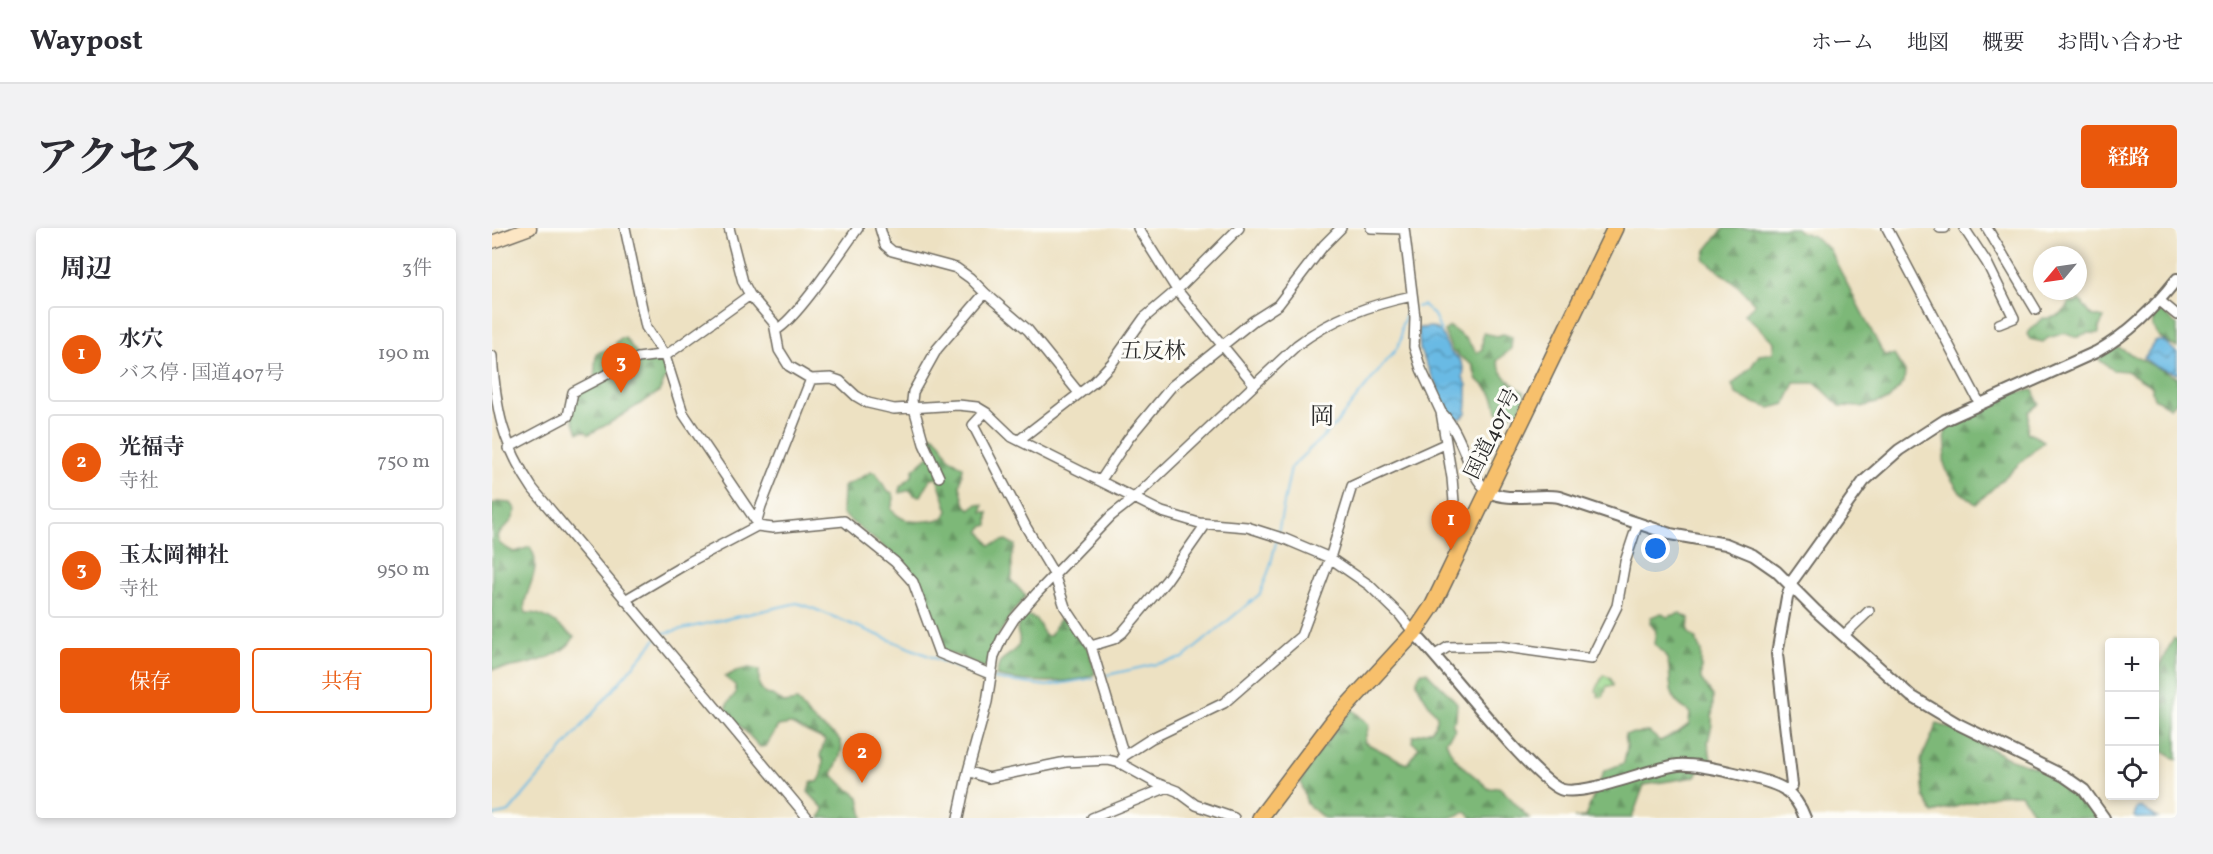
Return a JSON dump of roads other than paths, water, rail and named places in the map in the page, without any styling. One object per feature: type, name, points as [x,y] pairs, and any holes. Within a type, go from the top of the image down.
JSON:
[{"type":"highway","name":"国道407号","points":[[1260,818],[1334,720],[1414,633],[1433,605],[1615,228]]},
{"type":"main road","points":[[498,236],[530,228]]},
{"type":"street","points":[[625,228],[646,327],[665,356],[683,413],[756,524],[773,528],[844,521],[895,562],[913,582],[939,654],[990,674]]},
{"type":"street","points":[[729,228],[737,265],[750,295],[774,323],[779,350],[789,366],[811,379],[831,378],[840,381],[856,396],[868,403],[894,409],[968,405],[985,412],[1012,437],[1162,512],[1206,524],[1257,530],[1330,558],[1369,585],[1388,603],[1508,740],[1545,780],[1557,788],[1566,791],[1598,786],[1648,771],[1688,765],[1759,780],[1786,791],[1799,805],[1805,818]]},
{"type":"street","points":[[776,330],[782,327],[796,311],[858,228]]},
{"type":"street","points":[[880,228],[885,245],[891,251],[956,268],[970,278],[1035,337],[1079,393]]},
{"type":"street","points":[[1138,228],[1178,290],[1254,384]]},
{"type":"street","points":[[1019,440],[1093,383],[1112,363],[1144,318],[1178,290],[1239,228]]},
{"type":"street","points":[[1101,480],[1128,439],[1165,393],[1253,321],[1278,305],[1324,245],[1341,228]]},
{"type":"street","points":[[1371,228],[1404,228],[1412,296],[1414,347],[1418,361],[1441,411],[1454,427],[1475,476],[1488,491],[1502,496],[1560,497],[1670,534],[1742,549],[1766,563],[1895,683],[1935,712],[2064,776],[2084,790],[2104,818]]},
{"type":"street","points":[[1887,228],[1980,404]]},
{"type":"street","points":[[1940,228],[1946,228]]},
{"type":"street","points":[[1964,228],[1978,247],[2013,318],[1999,324]]},
{"type":"street","points":[[1988,228],[2036,310]]},
{"type":"street","points":[[1993,275],[2010,265]]},
{"type":"street","points":[[1786,791],[1792,784],[1777,654],[1790,585],[1859,488],[1882,464],[1916,437],[1945,420],[2111,344],[2141,321],[2177,279]]},
{"type":"street","points":[[939,477],[924,444],[912,401],[913,392],[937,348],[985,293]]},
{"type":"street","points":[[508,448],[568,416],[573,392],[638,358],[665,356],[750,295]]},
{"type":"street","points":[[958,818],[987,702],[994,656],[1014,619],[1111,516],[1134,498],[1297,345],[1331,322],[1372,305],[1412,296]]},
{"type":"street","points":[[2160,301],[2177,315]]},
{"type":"street","points":[[492,356],[500,422],[508,448],[533,489],[808,818]]},
{"type":"street","points":[[625,600],[756,524],[811,379]]},
{"type":"street","points":[[1441,411],[1452,478],[1458,554]]},
{"type":"street","points":[[985,412],[973,425],[1026,528],[1054,574],[1065,607],[1091,646],[1122,759],[1177,791],[1196,805],[1234,818]]},
{"type":"street","points":[[968,771],[988,778],[1075,761],[1122,759],[1152,738],[1224,703],[1301,636],[1330,558],[1352,486],[1445,444]]},
{"type":"street","points":[[1091,646],[1114,639],[1122,633],[1166,580],[1206,524]]},
{"type":"street","points":[[1435,655],[1448,647],[1498,646],[1591,659],[1617,606],[1625,562],[1638,524]]},
{"type":"street","points":[[1844,635],[1869,611]]},
{"type":"street","points":[[1092,818],[1168,787]]},
{"type":"water","points":[[1432,327],[1441,332],[1450,352],[1460,360],[1464,369],[1467,402],[1466,413],[1462,418],[1453,419],[1449,413],[1420,350],[1418,328]]},
{"type":"water","points":[[2155,341],[2164,341],[2177,353],[2177,374],[2156,367],[2144,358]]},
{"type":"water","points":[[2141,807],[2158,818],[2136,818],[2134,816],[2137,808]]},
{"type":"waterway","points":[[1417,307],[1423,305],[1434,315],[1441,332]]},
{"type":"waterway","points":[[1278,533],[1291,467],[1334,426],[1397,348],[1401,339],[1401,327],[1408,310],[1411,309]]},
{"type":"waterway","points":[[1107,675],[1183,658],[1260,594],[1277,538]]},
{"type":"waterway","points":[[660,634],[797,603],[987,678]]},
{"type":"waterway","points":[[492,816],[509,812],[656,639]]},
{"type":"waterway","points":[[993,679],[1047,686],[1094,678]]},
{"type":"place","name":"玉太岡神社","points":[[621,393]]},
{"type":"place","name":"水穴","points":[[1451,550]]},
{"type":"place","name":"光福寺","points":[[862,783]]},
{"type":"district","name":"五反林","points":[[1153,352]]},
{"type":"district","name":"岡","points":[[1322,418]]}]
